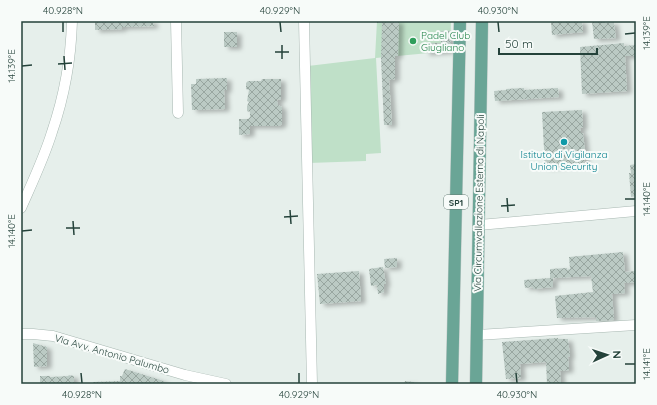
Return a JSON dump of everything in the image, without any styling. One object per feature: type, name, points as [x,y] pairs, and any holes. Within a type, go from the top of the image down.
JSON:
[{"type":"main road","name":"SP1","points":[[452,384],[460,21]]},
{"type":"main road","name":"Via Circumvallazione Esterna di Napoli","points":[[476,384],[480,225],[482,21]]},
{"type":"street","points":[[21,208],[52,132],[62,100],[68,67],[72,21]]},
{"type":"street","points":[[176,21],[178,113]]},
{"type":"street","points":[[304,21],[312,384]]},
{"type":"street","points":[[480,225],[636,211]]},
{"type":"street","points":[[477,335],[636,325]]},
{"type":"street","name":"Via Avv. Antonio Palumbo","points":[[21,334],[52,336],[185,375],[226,384]]},
{"type":"green space","points":[[377,21],[451,21],[450,51],[376,58],[381,153],[366,154],[366,161],[309,163],[308,66],[375,58]]},
{"type":"building","points":[[95,21],[153,21],[154,26],[95,30]]},
{"type":"building","points":[[377,21],[399,21],[398,56],[395,56],[395,79],[389,80],[392,125],[384,125],[381,58],[382,23],[377,23]]},
{"type":"building","points":[[551,21],[582,21],[583,32],[552,35]]},
{"type":"building","points":[[592,21],[605,21],[605,23],[614,22],[616,38],[594,39]]},
{"type":"building","points":[[441,31],[451,31],[450,51],[425,53],[425,43],[441,43]]},
{"type":"building","points":[[224,32],[237,32],[237,47],[224,47]]},
{"type":"building","points":[[624,43],[624,46],[635,45],[635,56],[625,56],[627,91],[582,94],[580,47]]},
{"type":"building","points":[[227,78],[227,90],[224,90],[225,109],[192,110],[191,84],[196,84],[196,79]]},
{"type":"building","points":[[262,79],[281,79],[281,99],[277,100],[278,105],[282,107],[282,124],[279,126],[250,126],[250,134],[239,135],[239,119],[248,119],[250,117],[250,112],[247,111],[249,90],[246,89],[246,83],[248,81],[261,81]]},
{"type":"building","points":[[524,88],[524,90],[558,88],[559,97],[495,101],[494,91]]},
{"type":"building","name":"Istituto di Vigilanza Union Security","points":[[582,110],[583,127],[580,128],[581,133],[583,133],[585,151],[584,164],[545,167],[542,112]]},
{"type":"building","points":[[636,164],[636,196],[631,197],[629,173],[631,173],[630,165]]},
{"type":"building","points":[[623,252],[625,272],[636,271],[636,282],[624,283],[625,293],[612,294],[614,320],[596,321],[596,317],[557,318],[555,296],[593,292],[591,276],[553,278],[553,287],[533,289],[533,287],[525,288],[524,280],[550,278],[550,269],[570,269],[569,257]]},
{"type":"building","points":[[397,258],[397,267],[385,268],[384,259]]},
{"type":"building","points":[[383,267],[386,284],[384,284],[384,292],[378,294],[377,285],[371,286],[369,269]]},
{"type":"building","points":[[359,271],[361,301],[320,304],[317,274]]},
{"type":"building","points":[[558,338],[568,339],[570,356],[568,357],[569,370],[560,371],[561,384],[547,384],[546,362],[520,364],[521,378],[506,379],[502,342]]},
{"type":"building","points":[[33,343],[47,347],[47,366],[34,367]]},
{"type":"building","points":[[125,369],[164,381],[164,384],[93,384],[93,382],[120,381],[120,376],[122,376]]},
{"type":"building","points":[[68,375],[74,376],[74,384],[40,384],[40,376],[69,376]]},
{"type":"building","points":[[405,381],[414,382],[414,384],[404,384]]},
{"type":"place","name":"Padel Club Giugliano","points":[[413,41]]},
{"type":"place","name":"Istituto di Vigilanza Union Security","points":[[564,142]]}]
